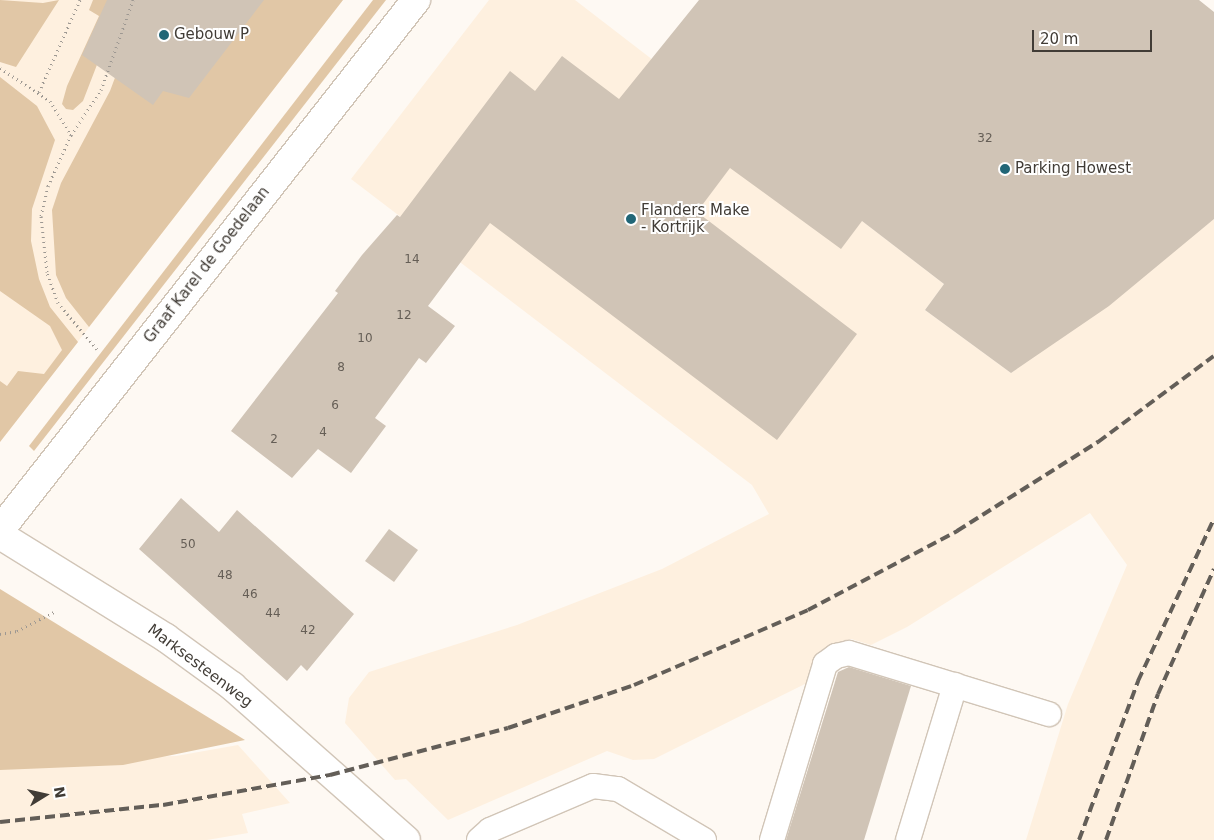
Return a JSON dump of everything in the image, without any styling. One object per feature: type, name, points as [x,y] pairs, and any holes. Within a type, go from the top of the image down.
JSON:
[{"type":"street","name":"Graaf Karel de Goedelaan","points":[[0,530],[121,373],[416,0]]},
{"type":"street","name":"Marksesteenweg","points":[[0,535],[166,638],[232,686],[406,840]]},
{"type":"lane","points":[[772,840],[825,664],[849,653],[1049,714]]},
{"type":"lane","points":[[908,840],[955,685]]},
{"type":"lane","points":[[479,840],[490,830],[593,786],[618,789],[704,840]]},
{"type":"path","points":[[39,92],[80,0]]},
{"type":"path","points":[[121,373],[78,330],[58,303],[47,272],[41,216],[48,186],[71,135],[101,90],[134,0]]},
{"type":"path","points":[[0,68],[39,92],[71,135]]},
{"type":"path","points":[[0,634],[17,632],[54,614],[76,582]]},
{"type":"shaded area","points":[[0,0],[343,0],[0,442]]},
{"type":"shaded area","points":[[0,0],[43,3],[59,0],[16,67],[0,62]]},
{"type":"shaded area","points":[[93,0],[122,0],[83,101],[73,110],[66,109],[62,104],[67,86],[99,16],[89,10]]},
{"type":"shaded area","points":[[144,0],[343,0],[89,327],[66,298],[56,275],[52,210],[61,183],[110,91]]},
{"type":"shaded area","points":[[373,0],[386,0],[34,451],[29,446]]},
{"type":"shaded area","points":[[489,0],[575,0],[944,284],[925,310],[1011,373],[1214,219],[1214,840],[1026,840],[1068,704],[1127,565],[1090,513],[907,627],[871,645],[851,639],[830,648],[814,660],[809,682],[654,759],[633,760],[607,751],[448,820],[406,779],[395,780],[345,723],[349,698],[369,672],[517,625],[662,569],[769,514],[752,485],[351,179]]},
{"type":"shaded area","points":[[0,77],[37,106],[55,140],[32,209],[31,241],[39,279],[50,307],[78,342],[0,442],[0,381],[7,386],[18,371],[44,374],[62,350],[50,326],[0,291]]},
{"type":"shaded area","points":[[0,589],[245,740],[123,765],[0,770]]},
{"type":"shaded area","points":[[238,745],[290,803],[242,814],[248,833],[207,840],[0,840],[0,760],[176,756]]},
{"type":"building","name":"Gebouw P","points":[[107,0],[264,0],[189,98],[163,91],[153,105],[82,55]]},
{"type":"building","points":[[699,0],[1199,0],[1214,12],[1214,219],[1109,306],[1011,373],[925,310],[944,284],[862,221],[841,249],[730,168],[697,212],[857,334],[777,440],[490,223],[428,306],[455,326],[426,363],[419,358],[375,418],[386,426],[351,473],[318,449],[292,478],[231,431],[338,293],[335,291],[362,255],[397,215],[400,217],[510,71],[535,91],[562,56],[619,99]]},
{"type":"building","points":[[181,498],[219,532],[237,510],[354,614],[307,671],[301,665],[287,681],[139,549]]},
{"type":"building","points":[[389,529],[418,550],[394,582],[365,561]]},
{"type":"building","points":[[849,667],[911,686],[864,840],[786,840],[838,672]]},
{"type":"railway","points":[[0,822],[163,805],[330,775],[508,728],[634,685],[808,610],[957,531],[1098,442],[1214,356]]},
{"type":"railway","points":[[1079,840],[1138,681],[1214,519]]},
{"type":"railway","points":[[1106,840],[1158,694],[1214,569]]},
{"type":"place","name":"Gebouw P","points":[[164,35]]},
{"type":"place","name":"Parking Howest","points":[[1005,169]]},
{"type":"place","name":"Flanders Make - Kortrijk","points":[[631,219]]}]
